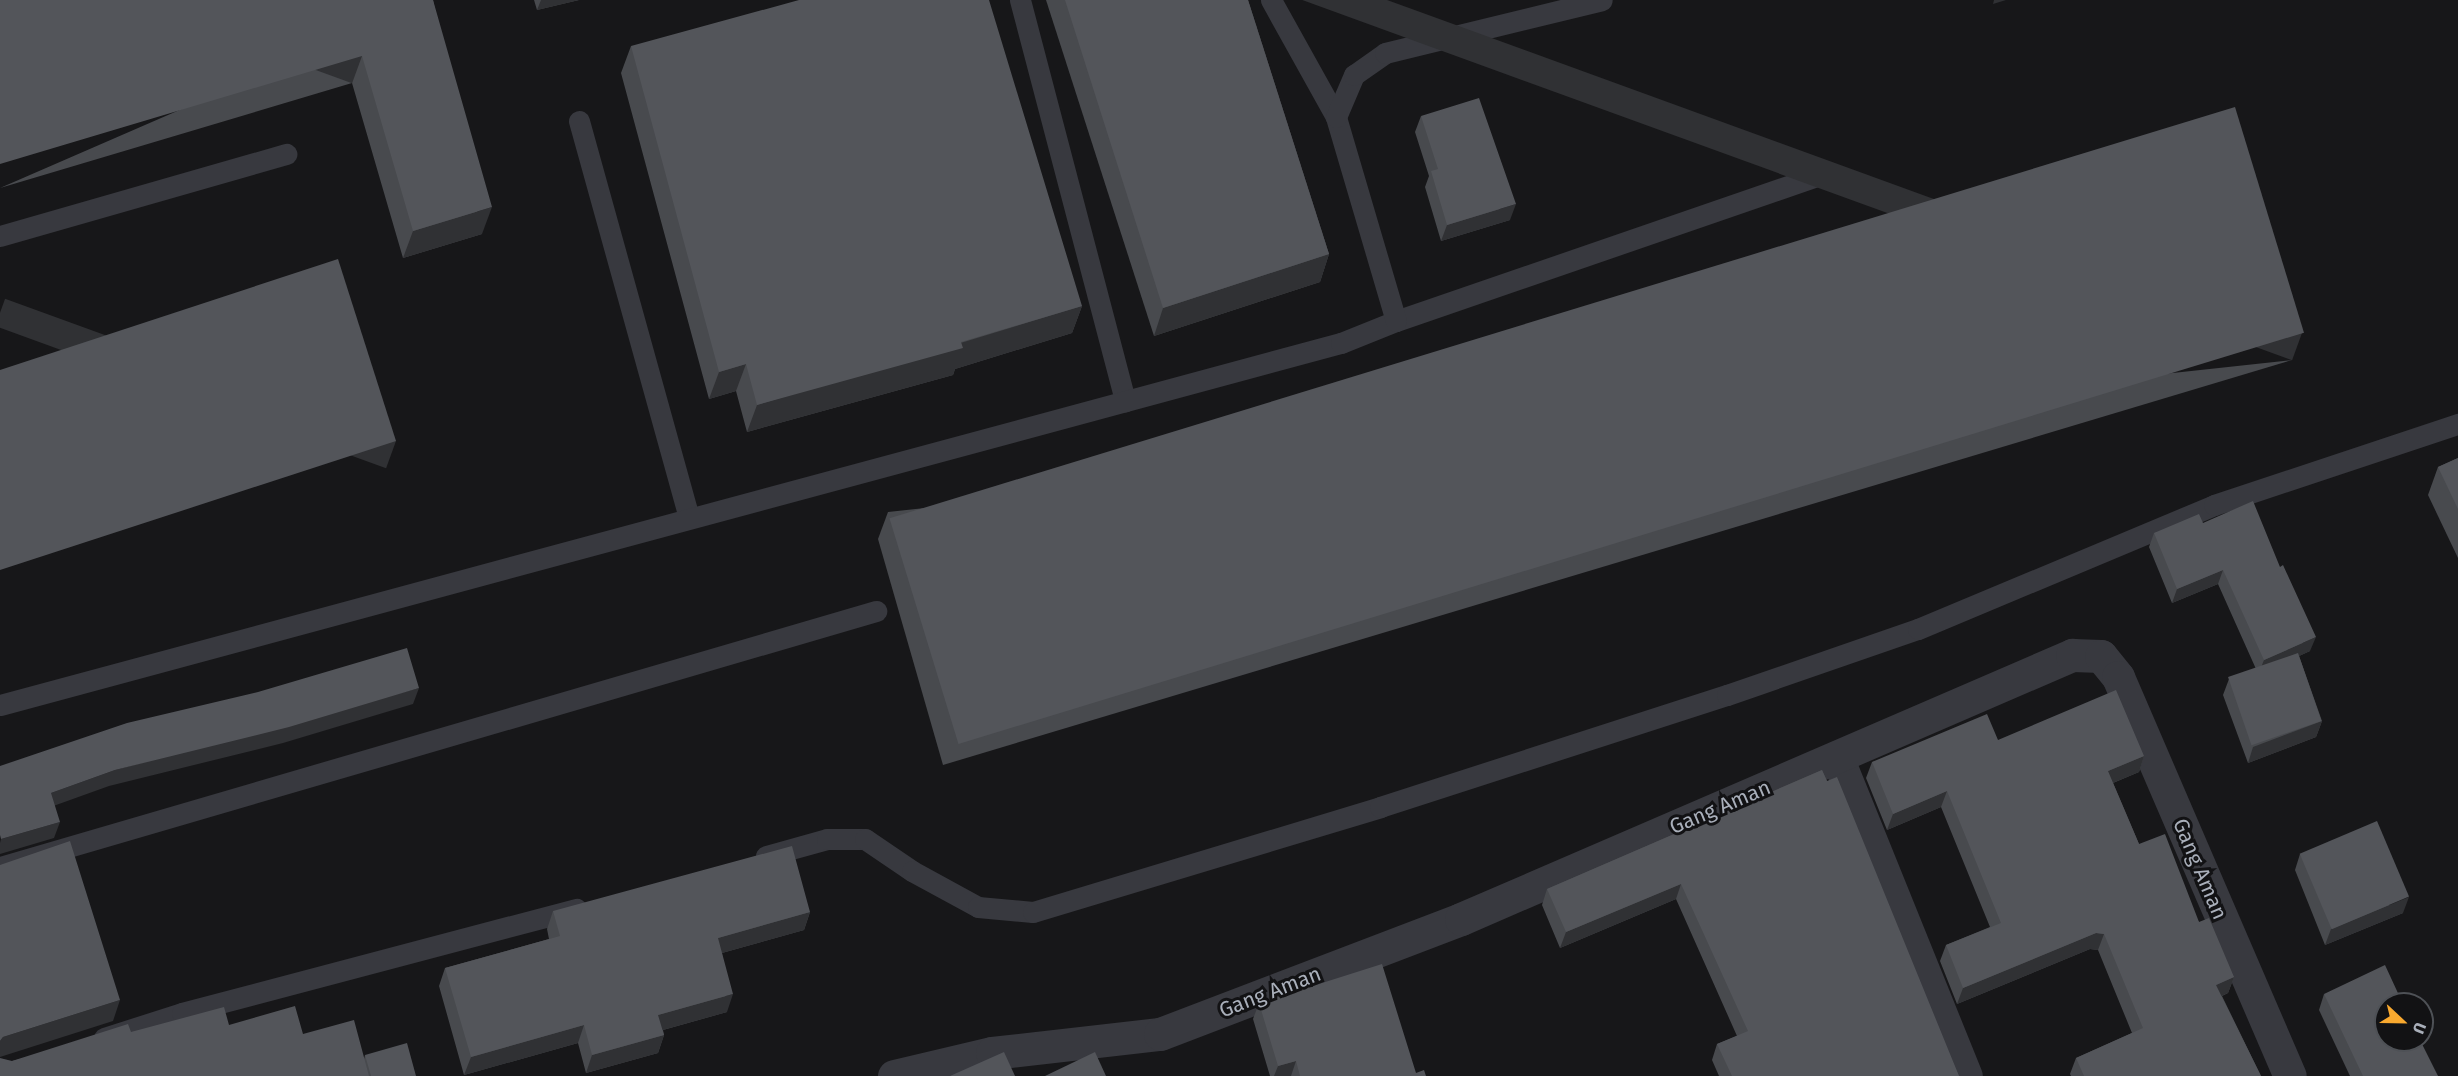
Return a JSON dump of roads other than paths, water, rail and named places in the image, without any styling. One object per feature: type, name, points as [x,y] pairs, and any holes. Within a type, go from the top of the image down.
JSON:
[{"type":"street","name":"Gang Aman","points":[[894,1076],[992,1053],[1160,1034],[1461,919],[2072,656],[2101,656],[2118,677],[2290,1076]]},
{"type":"street","points":[[1837,757],[1966,1076]]},
{"type":"lane","points":[[1020,0],[1125,401]]},
{"type":"lane","points":[[1272,0],[1336,117],[1396,321]]},
{"type":"lane","points":[[1336,117],[1354,75],[1385,53],[1602,0]]},
{"type":"lane","points":[[579,121],[689,518]]},
{"type":"lane","points":[[0,236],[286,154]]},
{"type":"lane","points":[[0,705],[1341,343],[1396,321],[1825,173]]},
{"type":"lane","points":[[747,861],[827,839],[865,839],[912,871],[978,907],[1033,912],[1380,807],[1738,691],[1918,629],[2214,506],[2458,424]]},
{"type":"lane","points":[[0,867],[876,611]]},
{"type":"lane","points":[[80,1045],[182,1013],[598,903]]}]
